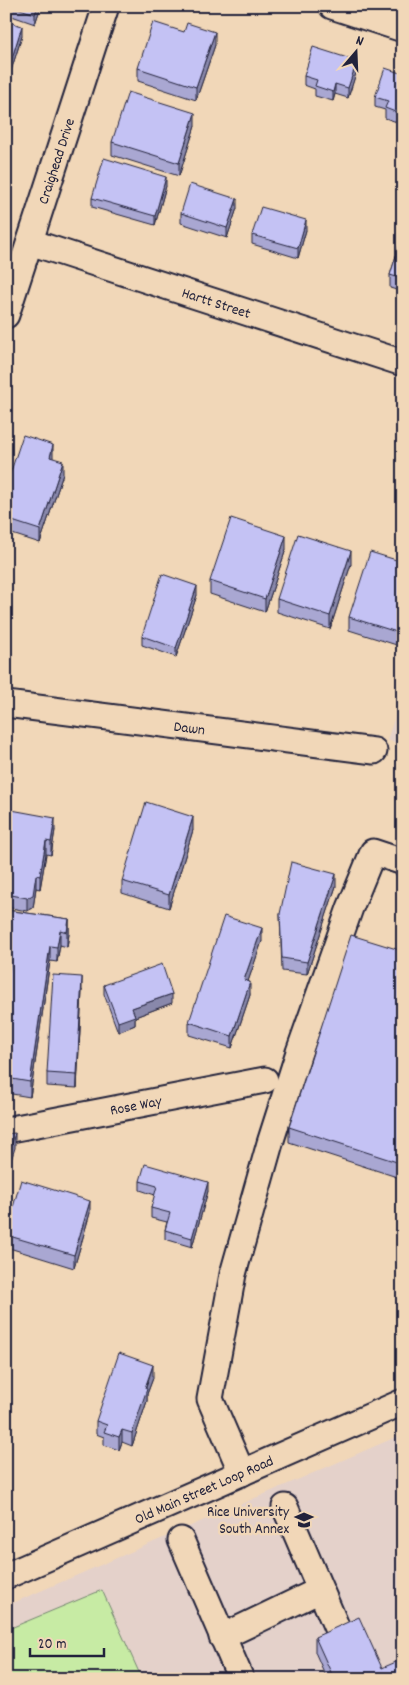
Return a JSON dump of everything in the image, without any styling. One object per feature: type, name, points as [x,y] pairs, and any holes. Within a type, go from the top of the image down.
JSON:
[{"type":"street","name":"Craighead Drive","points":[[6,315],[106,6]]},
{"type":"street","points":[[332,6],[403,29]]},
{"type":"street","name":"Hartt Street","points":[[30,242],[403,363]]},
{"type":"street","name":"Dawn","points":[[6,704],[374,751]]},
{"type":"street","points":[[242,1473],[210,1399],[233,1274],[293,1070],[353,900],[373,852],[403,862]]},
{"type":"street","name":"Rose Way","points":[[6,1130],[265,1080]]},
{"type":"street","name":"Old Main Street Loop Road","points":[[6,1576],[403,1402]]},
{"type":"street","points":[[286,1508],[342,1640]]},
{"type":"street","points":[[181,1540],[241,1679]]},
{"type":"street","points":[[222,1636],[320,1590]]},
{"type":"shaded area","points":[[403,693],[403,745],[387,740]]},
{"type":"shaded area","name":"Rice University South Annex","points":[[403,1434],[403,1679],[6,1679],[6,1606]]},
{"type":"green space","points":[[102,1590],[142,1679],[6,1679],[6,1630]]},
{"type":"building","points":[[11,6],[38,6],[35,14]]},
{"type":"building","points":[[6,21],[22,26],[7,74],[6,73]]},
{"type":"building","points":[[153,22],[184,32],[187,23],[215,32],[196,87],[138,68]]},
{"type":"building","points":[[313,47],[357,61],[348,88],[335,84],[333,92],[315,86],[317,80],[304,76]]},
{"type":"building","points":[[385,68],[403,74],[403,115],[385,108],[388,101],[375,97]]},
{"type":"building","points":[[128,92],[195,113],[179,163],[112,142]]},
{"type":"building","points":[[104,158],[166,177],[155,216],[92,198]]},
{"type":"building","points":[[190,184],[237,199],[227,228],[181,213]]},
{"type":"building","points":[[261,207],[306,220],[298,248],[252,235]]},
{"type":"building","points":[[403,234],[403,279],[390,275]]},
{"type":"building","points":[[23,435],[53,445],[50,457],[63,461],[40,530],[6,519],[6,486]]},
{"type":"building","points":[[231,518],[286,536],[265,599],[210,581]]},
{"type":"building","points":[[298,534],[351,551],[330,616],[277,599]]},
{"type":"building","points":[[370,552],[403,562],[403,634],[349,617]]},
{"type":"building","points":[[162,574],[197,586],[176,648],[142,636]]},
{"type":"building","points":[[146,802],[193,817],[169,895],[122,881]]},
{"type":"building","points":[[6,809],[55,818],[51,842],[46,841],[40,876],[36,875],[33,895],[27,898],[6,894]]},
{"type":"building","points":[[291,862],[336,874],[307,962],[282,958],[280,914]]},
{"type":"building","points":[[6,910],[69,919],[67,932],[60,930],[57,947],[50,946],[30,1082],[6,1078],[6,986],[10,964],[6,963]]},
{"type":"building","points":[[224,916],[262,928],[244,980],[250,982],[232,1036],[189,1022]]},
{"type":"building","points":[[351,935],[403,951],[403,1164],[289,1127]]},
{"type":"building","points":[[162,964],[172,994],[132,1008],[135,1016],[118,1022],[104,985]]},
{"type":"building","points":[[53,975],[82,977],[77,1075],[47,1073]]},
{"type":"building","points":[[15,1133],[6,1161],[6,1134]]},
{"type":"building","points":[[145,1164],[208,1182],[192,1238],[165,1230],[170,1213],[151,1208],[157,1186],[140,1181]]},
{"type":"building","points":[[21,1180],[90,1201],[74,1255],[6,1235]]},
{"type":"building","points":[[119,1353],[153,1365],[132,1433],[122,1430],[119,1437],[104,1432],[107,1425],[96,1421]]},
{"type":"building","points":[[359,1617],[382,1668],[403,1659],[403,1679],[334,1679],[315,1637]]},
{"type":"place","name":"Rice University South Annex","points":[[304,1520]]}]
